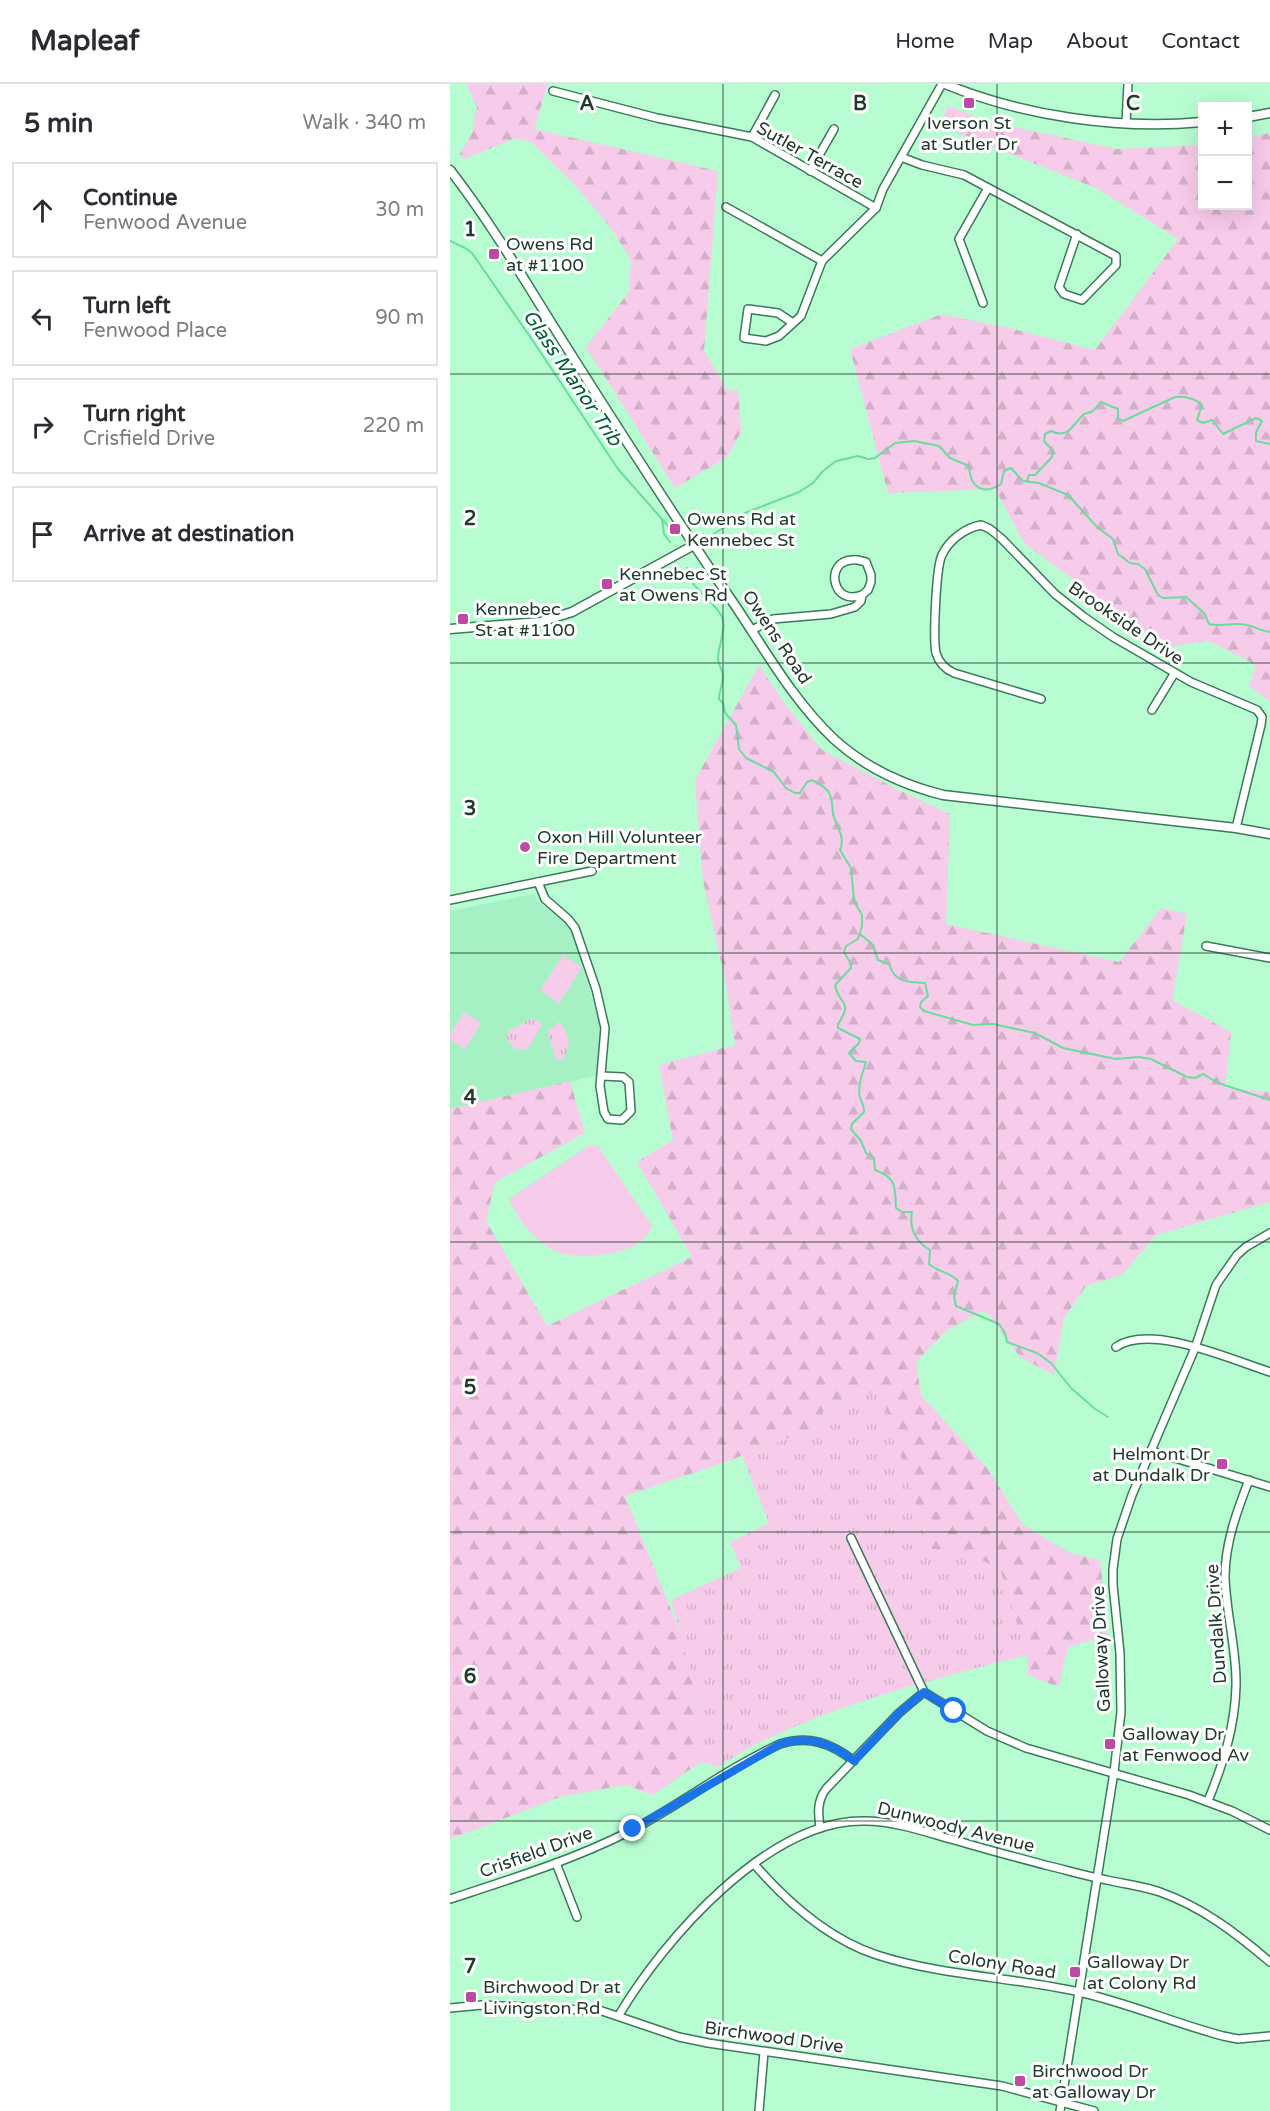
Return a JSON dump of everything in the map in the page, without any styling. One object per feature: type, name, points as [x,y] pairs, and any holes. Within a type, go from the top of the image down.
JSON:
[{"type":"street","points":[[793,322],[778,313],[748,309],[744,338],[766,341],[779,336],[801,316],[822,261],[876,208],[883,189],[944,84],[1004,103],[1057,116],[1126,123],[1198,122]]},
{"type":"street","points":[[1126,123],[1128,84]]},
{"type":"street","name":"Sutler Terrace","points":[[553,91],[657,118],[752,137],[876,208]]},
{"type":"street","points":[[752,137],[775,95]]},
{"type":"street","points":[[1252,116],[1270,113]]},
{"type":"street","points":[[810,171],[834,129]]},
{"type":"street","points":[[902,157],[922,165],[954,171],[1077,234],[1116,256],[1116,265],[1082,300],[1064,294],[1059,287],[1077,234]]},
{"type":"street","name":"Owens Road","points":[[450,170],[496,235],[693,545],[790,689],[820,725],[853,755],[911,786],[943,795],[1236,828],[1270,834]]},
{"type":"street","points":[[983,303],[960,239],[988,188]]},
{"type":"street","points":[[726,207],[822,261]]},
{"type":"street","name":"Brookside Drive","points":[[1041,699],[954,673],[943,666],[936,652],[935,630],[940,560],[945,550],[965,530],[981,525],[996,533],[1054,594],[1084,617],[1174,674],[1223,698],[1257,710],[1262,717],[1261,725],[1236,828]]},
{"type":"street","points":[[450,628],[540,622],[572,612],[693,545]]},
{"type":"street","points":[[752,630],[773,619],[831,614],[848,610],[858,604],[872,579],[866,562],[851,560],[844,562],[835,574],[838,589],[851,597],[862,595]]},
{"type":"street","points":[[1152,710],[1174,674]]},
{"type":"street","points":[[450,900],[592,871]]},
{"type":"street","points":[[538,882],[544,899],[575,928],[596,989],[605,1028],[600,1086],[604,1112],[606,1118],[622,1120],[631,1111],[629,1082],[622,1077],[602,1076]]},
{"type":"street","points":[[1206,946],[1270,958]]},
{"type":"street","name":"Galloway Drive","points":[[1060,2111],[1114,1772],[1121,1693],[1113,1585],[1115,1549],[1119,1529],[1195,1348],[1216,1285],[1227,1266],[1246,1247],[1270,1233]]},
{"type":"street","points":[[1116,1347],[1133,1339],[1152,1338],[1195,1348],[1270,1372]]},
{"type":"street","points":[[1152,1451],[1270,1487]]},
{"type":"street","name":"Dundalk Drive","points":[[1208,1801],[1226,1752],[1234,1713],[1236,1667],[1225,1576],[1231,1530],[1249,1480]]},
{"type":"street","points":[[851,1538],[924,1692],[966,1719],[1014,1743],[1042,1754],[1114,1772],[1208,1801],[1270,1830]]},
{"type":"street","points":[[820,1827],[818,1813],[822,1795],[899,1713],[924,1692]]},
{"type":"street","name":"Crisfield Drive","points":[[450,1899],[556,1863],[633,1829],[780,1744],[803,1740],[815,1741],[836,1748],[854,1761]]},
{"type":"street","name":"Dunwoody Avenue","points":[[619,2015],[644,1974],[682,1928],[720,1891],[783,1845],[820,1827],[851,1821],[883,1822],[1098,1878],[1147,1888],[1190,1905],[1221,1922],[1270,1962]]},
{"type":"street","points":[[556,1863],[577,1917]]},
{"type":"street","name":"Colony Road","points":[[754,1864],[782,1895],[808,1916],[836,1935],[876,1954],[936,1968],[1080,1992],[1223,2036],[1238,2039],[1270,2036]]},
{"type":"street","name":"Birchwood Drive","points":[[450,2008],[482,2005],[602,2011],[685,2038],[764,2052],[1002,2086],[1094,2111]]},
{"type":"street","points":[[759,2111],[764,2052]]},
{"type":"shaded area","points":[[534,894],[539,903],[566,922],[573,933],[600,1025],[599,1075],[450,1109],[450,911]]},
{"type":"green space","points":[[466,84],[548,84],[534,129],[718,171],[704,351],[729,392],[738,389],[741,432],[727,457],[675,488],[586,347],[629,292],[631,261],[612,229],[575,185],[531,142],[516,138],[464,159],[459,155],[472,133],[477,107]]},
{"type":"green space","points":[[948,106],[987,121],[1117,149],[1198,145],[1198,210],[1252,210],[1252,137],[1270,133],[1270,701],[1249,686],[1256,665],[1209,641],[1166,647],[1025,544],[995,489],[888,493],[850,349],[942,314],[1095,350],[1178,239],[1098,189],[940,126]]},
{"type":"green space","points":[[759,665],[785,704],[822,750],[950,814],[946,924],[1119,962],[1161,908],[1187,914],[1172,1000],[1231,1032],[1225,1088],[1270,1092],[1270,1202],[1156,1235],[1122,1275],[1086,1286],[1064,1318],[1054,1375],[1020,1357],[985,1310],[946,1331],[916,1362],[921,1395],[988,1469],[1023,1525],[1070,1553],[1100,1560],[1108,1635],[1068,1647],[1058,1687],[1028,1675],[1027,1655],[965,1552],[930,1549],[884,1403],[876,1391],[823,1412],[817,1427],[723,1463],[625,1496],[681,1634],[696,1698],[701,1762],[652,1795],[626,1785],[563,1796],[450,1839],[450,1109],[570,1081],[585,1133],[495,1182],[486,1221],[547,1326],[692,1257],[637,1162],[673,1140],[659,1065],[735,1045],[726,984],[703,881],[695,780]]},
{"type":"green space","points":[[563,955],[582,967],[559,1003],[540,990]]},
{"type":"green space","points":[[464,1012],[481,1023],[465,1049],[450,1040],[450,1034]]},
{"type":"green space","points":[[534,1018],[542,1025],[527,1050],[516,1049],[507,1040],[508,1031]]},
{"type":"green space","points":[[560,1021],[569,1045],[562,1061],[555,1058],[548,1032]]},
{"type":"green space","points":[[590,1145],[598,1146],[652,1226],[641,1241],[623,1250],[586,1256],[563,1254],[547,1246],[533,1235],[522,1222],[509,1199]]},
{"type":"green space","points":[[876,1391],[884,1403],[930,1549],[965,1552],[1000,1569],[1027,1655],[894,1691],[829,1713],[759,1743],[717,1767],[701,1762],[696,1698],[671,1600],[741,1568],[730,1542],[769,1523],[742,1456],[817,1427],[823,1412]]},
{"type":"waterway","name":"Glass Manor Trib","points":[[450,241],[472,253],[618,469],[675,534]]},
{"type":"waterway","points":[[1027,481],[1029,475],[1035,475],[1052,457],[1053,451],[1044,441],[1045,434],[1051,431],[1066,432],[1083,415],[1092,411],[1101,402],[1118,409],[1118,418],[1123,421],[1175,397],[1190,398],[1202,405],[1197,420],[1203,423],[1212,420],[1223,434],[1256,418],[1262,421],[1256,432],[1256,441],[1270,444]]},
{"type":"waterway","points":[[709,537],[731,523],[739,526],[744,521],[745,513],[799,492],[813,483],[836,461],[858,456],[868,459],[875,458],[895,443],[914,441],[939,446],[950,458],[969,466],[975,484],[983,489],[994,488],[1001,484],[1004,471],[1011,468],[1023,481],[1039,483],[1068,495],[1097,527],[1113,539],[1118,554],[1130,563],[1138,564],[1145,569],[1158,595],[1163,598],[1186,597],[1204,613],[1209,624],[1242,624],[1270,632]]},
{"type":"waterway","points":[[662,519],[664,534],[670,542]]},
{"type":"waterway","points":[[687,568],[688,575],[696,588],[722,617],[723,626],[718,658],[723,676],[719,699],[723,703],[725,713],[736,725],[739,749],[746,758],[774,772],[786,788],[795,793],[800,793],[807,782],[812,780],[826,789],[831,797],[833,814],[842,841],[840,850],[851,868],[854,901],[862,915],[862,926],[858,939],[846,946],[844,952],[851,968],[835,985],[845,1007],[838,1028],[860,1039],[849,1053],[856,1061],[866,1062],[859,1092],[864,1112],[852,1124],[851,1129],[861,1141],[866,1153],[874,1158],[875,1170],[891,1180],[895,1189],[896,1208],[902,1212],[912,1212],[911,1224],[914,1234],[920,1243],[930,1250],[929,1264],[958,1281],[954,1296],[956,1306],[999,1324],[1005,1333],[1007,1342],[1037,1353],[1051,1363],[1071,1388],[1108,1417]]},
{"type":"waterway","points":[[860,934],[873,945],[878,960],[889,964],[898,978],[907,982],[925,983],[928,996],[921,1002],[920,1007],[924,1011],[973,1025],[993,1024],[1035,1033],[1063,1048],[1116,1059],[1139,1057],[1151,1059],[1187,1077],[1195,1078],[1203,1074],[1218,1083],[1270,1100]]},
{"type":"place","name":"Iverson St at Sutler Dr","points":[[969,103]]},
{"type":"place","name":"Owens Rd at #1100","points":[[494,254]]},
{"type":"place","name":"Owens Rd at Kennebec St","points":[[675,529]]},
{"type":"place","name":"Kennebec St at Owens Rd","points":[[607,584]]},
{"type":"place","name":"Kennebec St at #1100","points":[[463,619]]},
{"type":"place","name":"Oxon Hill Volunteer Fire Department","points":[[525,847]]},
{"type":"place","name":"Helmont Dr at Dundalk Dr","points":[[1222,1464]]},
{"type":"place","name":"Galloway Dr at Fenwood Av","points":[[1110,1744]]},
{"type":"place","name":"Galloway Dr at Colony Rd","points":[[1075,1972]]},
{"type":"place","name":"Birchwood Dr at Livingston Rd","points":[[471,1997]]},
{"type":"place","name":"Birchwood Dr at Galloway Dr","points":[[1020,2081]]},
{"type":"route","points":[[633,1829],[780,1744],[803,1740],[815,1741],[836,1748],[854,1761],[899,1713],[924,1692],[954,1711]]}]
